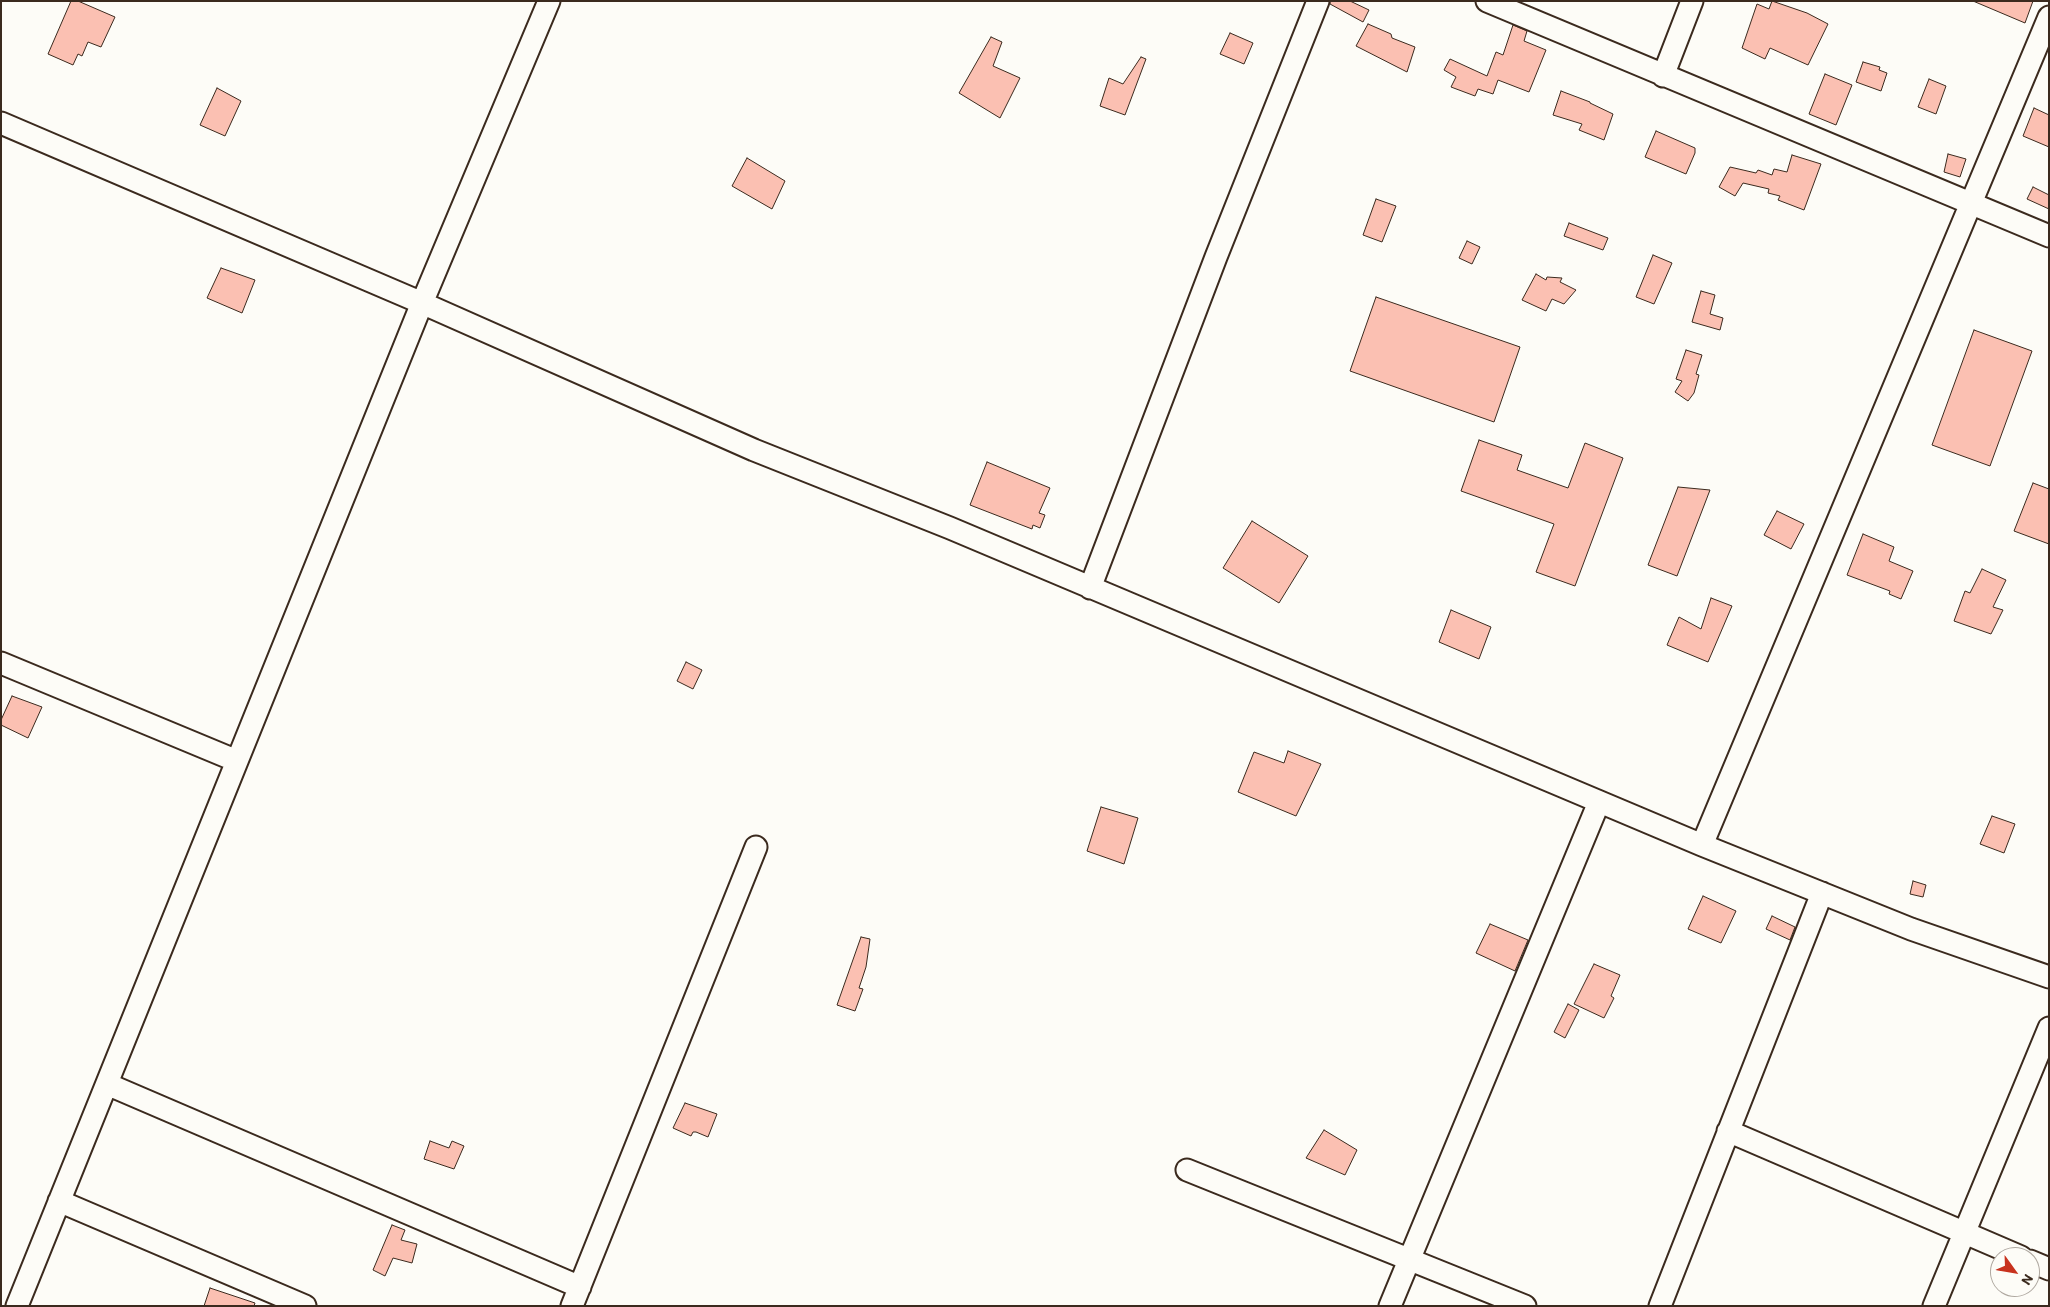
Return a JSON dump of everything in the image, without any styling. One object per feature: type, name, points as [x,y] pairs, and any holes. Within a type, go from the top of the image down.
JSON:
[{"type":"street","points":[[17,1306],[422,303],[549,1]]},
{"type":"street","points":[[1090,588],[1213,266],[1318,1]]},
{"type":"street","points":[[1487,1],[2049,236]]},
{"type":"street","points":[[1663,76],[1692,1]]},
{"type":"street","points":[[1702,845],[2049,17]]},
{"type":"street","points":[[1,122],[422,303],[754,450],[950,528],[1702,845],[1911,929],[2049,977]]},
{"type":"street","points":[[1,663],[237,761]]},
{"type":"street","points":[[1390,1306],[1599,802]]},
{"type":"street","points":[[107,1084],[576,1296],[756,846]]},
{"type":"street","points":[[1660,1306],[1822,893]]},
{"type":"street","points":[[1934,1306],[2049,1028]]},
{"type":"street","points":[[1728,1131],[1997,1247]]},
{"type":"street","points":[[1187,1170],[1526,1306]]},
{"type":"street","points":[[60,1201],[306,1306]]},
{"type":"building","points":[[71,1],[78,1],[115,17],[101,47],[88,42],[82,56],[78,54],[73,65],[48,54]]},
{"type":"building","points":[[1330,1],[1350,1],[1369,10],[1363,22],[1330,4]]},
{"type":"building","points":[[1772,1],[1807,13],[1828,24],[1808,65],[1770,48],[1765,59],[1742,48],[1757,4],[1769,9]]},
{"type":"building","points":[[1973,1],[2033,1],[2025,23]]},
{"type":"building","points":[[1368,24],[1391,34],[1392,38],[1415,47],[1407,72],[1356,46]]},
{"type":"building","points":[[1513,25],[1527,31],[1524,41],[1546,50],[1529,92],[1498,80],[1493,94],[1478,89],[1475,96],[1451,87],[1456,77],[1444,70],[1450,59],[1487,76],[1496,52],[1503,55]]},
{"type":"building","points":[[1230,33],[1253,43],[1244,64],[1220,54]]},
{"type":"building","points":[[991,37],[1002,42],[993,66],[1020,78],[1000,118],[959,93]]},
{"type":"building","points":[[1141,57],[1146,59],[1125,115],[1100,106],[1109,78],[1123,84]]},
{"type":"building","points":[[1863,62],[1880,67],[1879,70],[1887,73],[1881,91],[1856,82]]},
{"type":"building","points":[[1825,74],[1852,85],[1836,125],[1809,114]]},
{"type":"building","points":[[1929,79],[1946,86],[1936,114],[1918,107]]},
{"type":"building","points":[[217,88],[241,101],[225,136],[200,125]]},
{"type":"building","points":[[1561,91],[1590,102],[1613,114],[1604,140],[1579,130],[1582,124],[1553,115]]},
{"type":"building","points":[[2034,108],[2049,115],[2049,147],[2023,136]]},
{"type":"building","points":[[1656,131],[1695,148],[1695,153],[1686,174],[1645,157]]},
{"type":"building","points":[[1948,154],[1966,159],[1960,177],[1944,172]]},
{"type":"building","points":[[1792,155],[1821,164],[1804,210],[1778,200],[1780,196],[1768,193],[1769,189],[1743,183],[1735,196],[1719,187],[1730,167],[1756,173],[1758,170],[1772,175],[1774,169],[1787,172]]},
{"type":"building","points":[[747,158],[785,181],[772,209],[732,186]]},
{"type":"building","points":[[2033,187],[2049,195],[2049,209],[2027,199]]},
{"type":"building","points":[[1376,199],[1396,206],[1382,242],[1363,235]]},
{"type":"building","points":[[1569,223],[1608,238],[1603,250],[1564,236]]},
{"type":"building","points":[[1467,241],[1480,247],[1472,264],[1459,258]]},
{"type":"building","points":[[1653,255],[1672,263],[1654,304],[1636,297]]},
{"type":"building","points":[[221,268],[255,280],[242,313],[207,298]]},
{"type":"building","points":[[1536,274],[1546,280],[1547,277],[1562,278],[1560,282],[1576,290],[1564,304],[1552,299],[1546,311],[1522,300]]},
{"type":"building","points":[[1701,291],[1715,295],[1710,314],[1723,318],[1720,330],[1692,322]]},
{"type":"building","points":[[1376,297],[1520,347],[1494,422],[1350,371]]},
{"type":"building","points":[[1974,330],[2032,351],[1990,466],[1932,445]]},
{"type":"building","points":[[1686,350],[1702,355],[1696,374],[1699,375],[1694,393],[1688,401],[1675,392],[1682,381],[1676,379]]},
{"type":"building","points":[[1479,440],[1522,455],[1517,470],[1568,488],[1585,443],[1623,458],[1575,586],[1536,572],[1554,524],[1461,491]]},
{"type":"building","points":[[987,462],[1050,488],[1039,513],[1045,515],[1040,528],[1033,525],[1032,529],[970,505]]},
{"type":"building","points":[[2033,483],[2049,489],[2049,544],[2014,531]]},
{"type":"building","points":[[1678,487],[1710,490],[1677,576],[1648,565]]},
{"type":"building","points":[[1777,511],[1804,524],[1791,549],[1764,535]]},
{"type":"building","points":[[1252,521],[1308,556],[1279,603],[1223,568]]},
{"type":"building","points":[[1863,534],[1894,547],[1889,561],[1913,571],[1901,599],[1889,594],[1890,591],[1847,575]]},
{"type":"building","points":[[1982,569],[2006,580],[1993,607],[2003,610],[1991,634],[1954,621],[1965,591],[1970,593]]},
{"type":"building","points":[[1711,598],[1732,606],[1708,662],[1667,645],[1679,617],[1701,629]]},
{"type":"building","points":[[1451,610],[1491,627],[1479,659],[1439,642]]},
{"type":"building","points":[[686,662],[702,670],[693,689],[677,681]]},
{"type":"building","points":[[12,696],[42,707],[28,738],[1,725],[1,720]]},
{"type":"building","points":[[1288,751],[1321,764],[1296,816],[1238,792],[1254,752],[1284,763]]},
{"type":"building","points":[[1101,807],[1138,818],[1124,864],[1087,851]]},
{"type":"building","points":[[1992,816],[2015,824],[2004,853],[1980,844]]},
{"type":"building","points":[[1913,881],[1926,885],[1923,897],[1910,894]]},
{"type":"building","points":[[1703,896],[1736,911],[1721,943],[1688,929]]},
{"type":"building","points":[[1772,916],[1795,927],[1790,940],[1766,929]]},
{"type":"building","points":[[1490,924],[1528,940],[1515,971],[1476,953]]},
{"type":"building","points":[[861,937],[870,939],[866,967],[859,988],[863,989],[855,1011],[837,1005]]},
{"type":"building","points":[[1594,964],[1620,975],[1611,996],[1614,998],[1604,1018],[1574,1004]]},
{"type":"building","points":[[1568,1004],[1579,1010],[1565,1038],[1554,1032]]},
{"type":"building","points":[[685,1103],[717,1114],[708,1137],[696,1132],[693,1132],[691,1136],[673,1128]]},
{"type":"building","points":[[1324,1130],[1357,1150],[1345,1175],[1306,1158]]},
{"type":"building","points":[[430,1141],[449,1148],[452,1141],[464,1146],[454,1169],[424,1159]]},
{"type":"building","points":[[392,1225],[405,1230],[401,1240],[417,1244],[412,1263],[393,1258],[385,1276],[373,1270]]},
{"type":"building","points":[[210,1288],[255,1303],[254,1306],[204,1306]]}]
